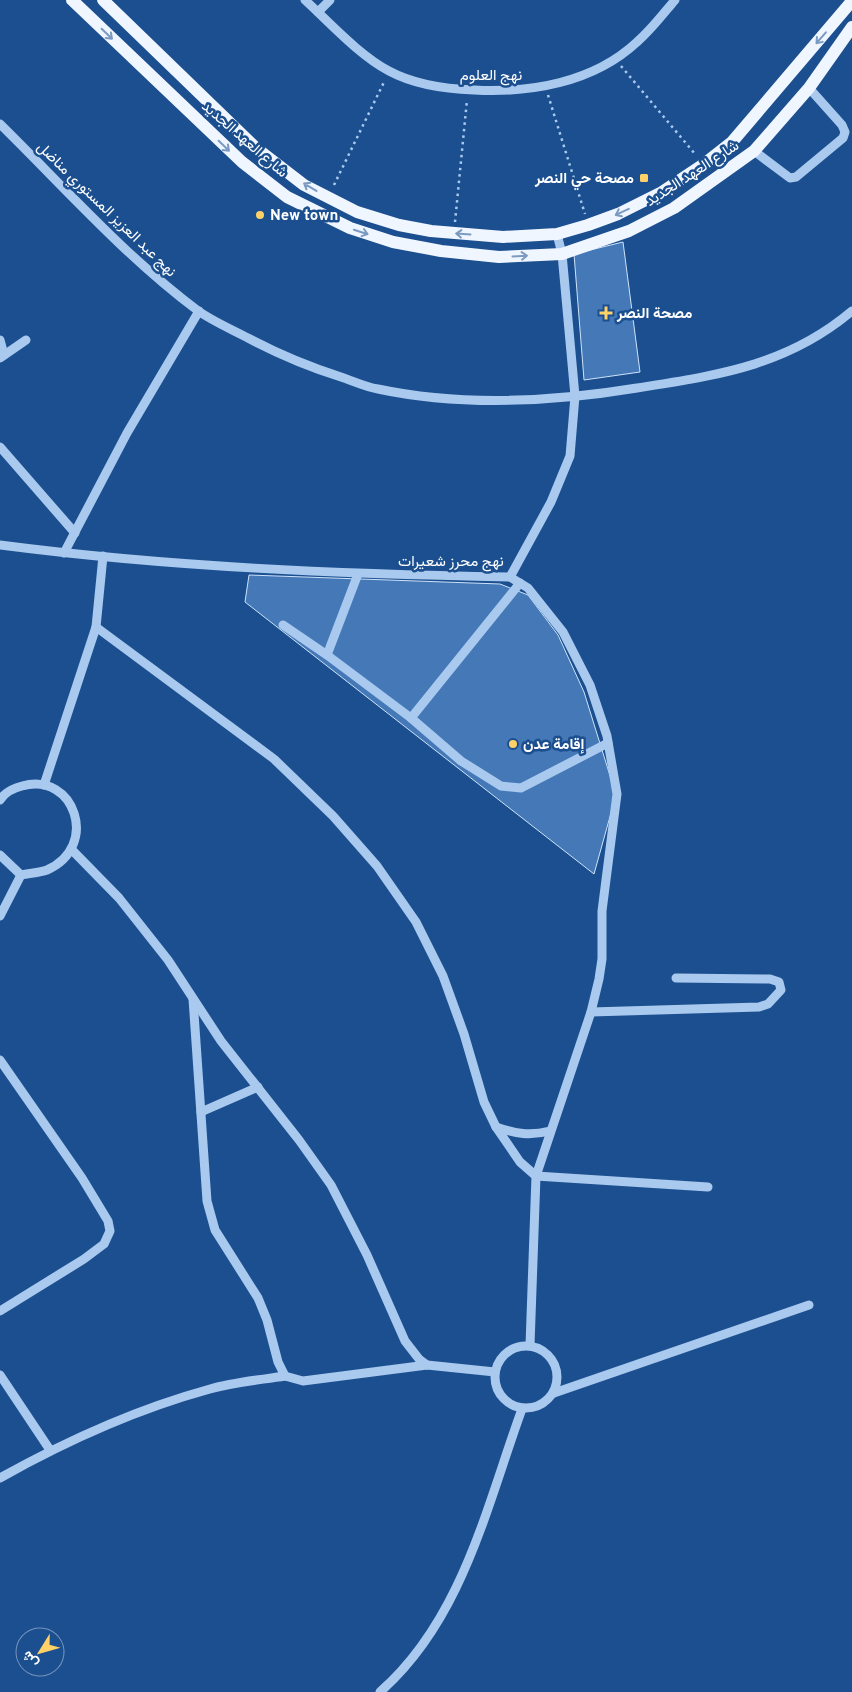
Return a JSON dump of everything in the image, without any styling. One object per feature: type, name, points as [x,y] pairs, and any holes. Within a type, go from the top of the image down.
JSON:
[{"type":"main road","name":"شارع العهد الجديد","points":[[72,0],[242,162],[287,197],[318,214],[350,228],[393,242],[441,251],[499,257],[562,254],[629,231],[674,208],[754,151],[809,88],[852,27]]},
{"type":"main road","name":"شارع العهد الجديد","points":[[103,0],[256,148],[304,185],[357,212],[399,225],[454,233],[502,237],[557,234],[588,225],[618,214],[662,192],[704,164],[732,142],[852,1]]},
{"type":"street","name":"نهج العلوم","points":[[305,0],[369,58],[389,72],[421,84],[502,92],[545,87],[579,77],[614,58],[636,43],[675,0]]},
{"type":"street","points":[[318,12],[330,0]]},
{"type":"street","points":[[754,151],[790,178],[796,177],[843,138],[845,132],[842,125],[809,88]]},
{"type":"street","name":"نهج عبد العزيز المستوري مناضل","points":[[0,124],[147,270],[199,311],[288,360],[375,389],[425,397],[484,402],[575,396],[696,379],[765,362],[789,353],[831,329],[852,311]]},
{"type":"street","name":"نهج محرز شعيرات","points":[[0,545],[64,553],[358,574],[510,577],[551,502],[570,456],[575,396],[562,254],[557,234]]},
{"type":"street","points":[[64,553],[126,433],[199,311]]},
{"type":"street","points":[[0,340],[2,357],[26,340]]},
{"type":"street","points":[[0,447],[75,533]]},
{"type":"street","points":[[44,785],[96,627],[103,556]]},
{"type":"street","points":[[327,655],[358,574]]},
{"type":"street","points":[[510,577],[528,588],[562,632],[590,685],[608,743],[617,794],[602,911],[602,959],[591,1012],[536,1176],[530,1345]]},
{"type":"street","points":[[412,718],[520,583]]},
{"type":"street","points":[[282,625],[327,655],[412,718],[461,761],[501,786],[521,788],[608,743]]},
{"type":"street","points":[[96,627],[274,759],[333,816],[376,866],[416,922],[443,976],[464,1034],[484,1102],[496,1127],[520,1162],[536,1176],[708,1187]]},
{"type":"street","points":[[1,797],[14,788],[29,784],[44,785],[61,794],[73,808],[77,833],[72,850],[63,861],[46,870],[21,875]]},
{"type":"street","points":[[72,850],[119,898],[168,960],[221,1041],[331,1185],[367,1255],[405,1341],[419,1359],[427,1365]]},
{"type":"street","points":[[0,855],[21,875]]},
{"type":"street","points":[[0,916],[21,875]]},
{"type":"street","points":[[591,1012],[759,1007],[768,1004],[781,990],[778,982],[770,979],[676,978]]},
{"type":"street","points":[[193,998],[207,1201],[216,1230],[258,1298],[267,1320],[278,1362],[285,1376]]},
{"type":"street","points":[[0,1060],[82,1178],[108,1221],[110,1231],[104,1244],[84,1260],[0,1310]]},
{"type":"street","points":[[201,1112],[258,1087]]},
{"type":"street","points":[[496,1127],[517,1134],[534,1135],[550,1131]]},
{"type":"street","points":[[554,1393],[558,1381],[557,1369],[552,1357],[542,1349],[530,1345],[518,1346],[507,1352],[499,1361],[495,1372],[496,1385],[501,1396],[510,1404],[522,1409],[540,1405],[554,1393],[809,1305]]},
{"type":"street","points":[[0,1478],[50,1450],[141,1412],[211,1388],[285,1376],[303,1381],[427,1365],[495,1372]]},
{"type":"street","points":[[0,1375],[50,1450]]},
{"type":"street","points":[[380,1692],[412,1661],[446,1610],[462,1575],[522,1409]]},
{"type":"path","points":[[614,58],[704,164]]},
{"type":"path","points":[[328,198],[389,72]]},
{"type":"path","points":[[545,87],[588,225]]},
{"type":"path","points":[[454,233],[468,90]]},
{"type":"building","name":"مصحة النصر","points":[[623,242],[640,372],[584,380],[574,254]]},
{"type":"building","name":"إقامة عدن","points":[[249,575],[500,584],[528,595],[558,635],[584,692],[616,795],[594,874],[245,602]]},
{"type":"place","name":"مصحة حي النصر","points":[[644,178]]},
{"type":"place","name":"New town","points":[[260,215]]},
{"type":"place","name":"مصحة النصر","points":[[606,313]]},
{"type":"place","name":"إقامة عدن","points":[[513,744]]}]
